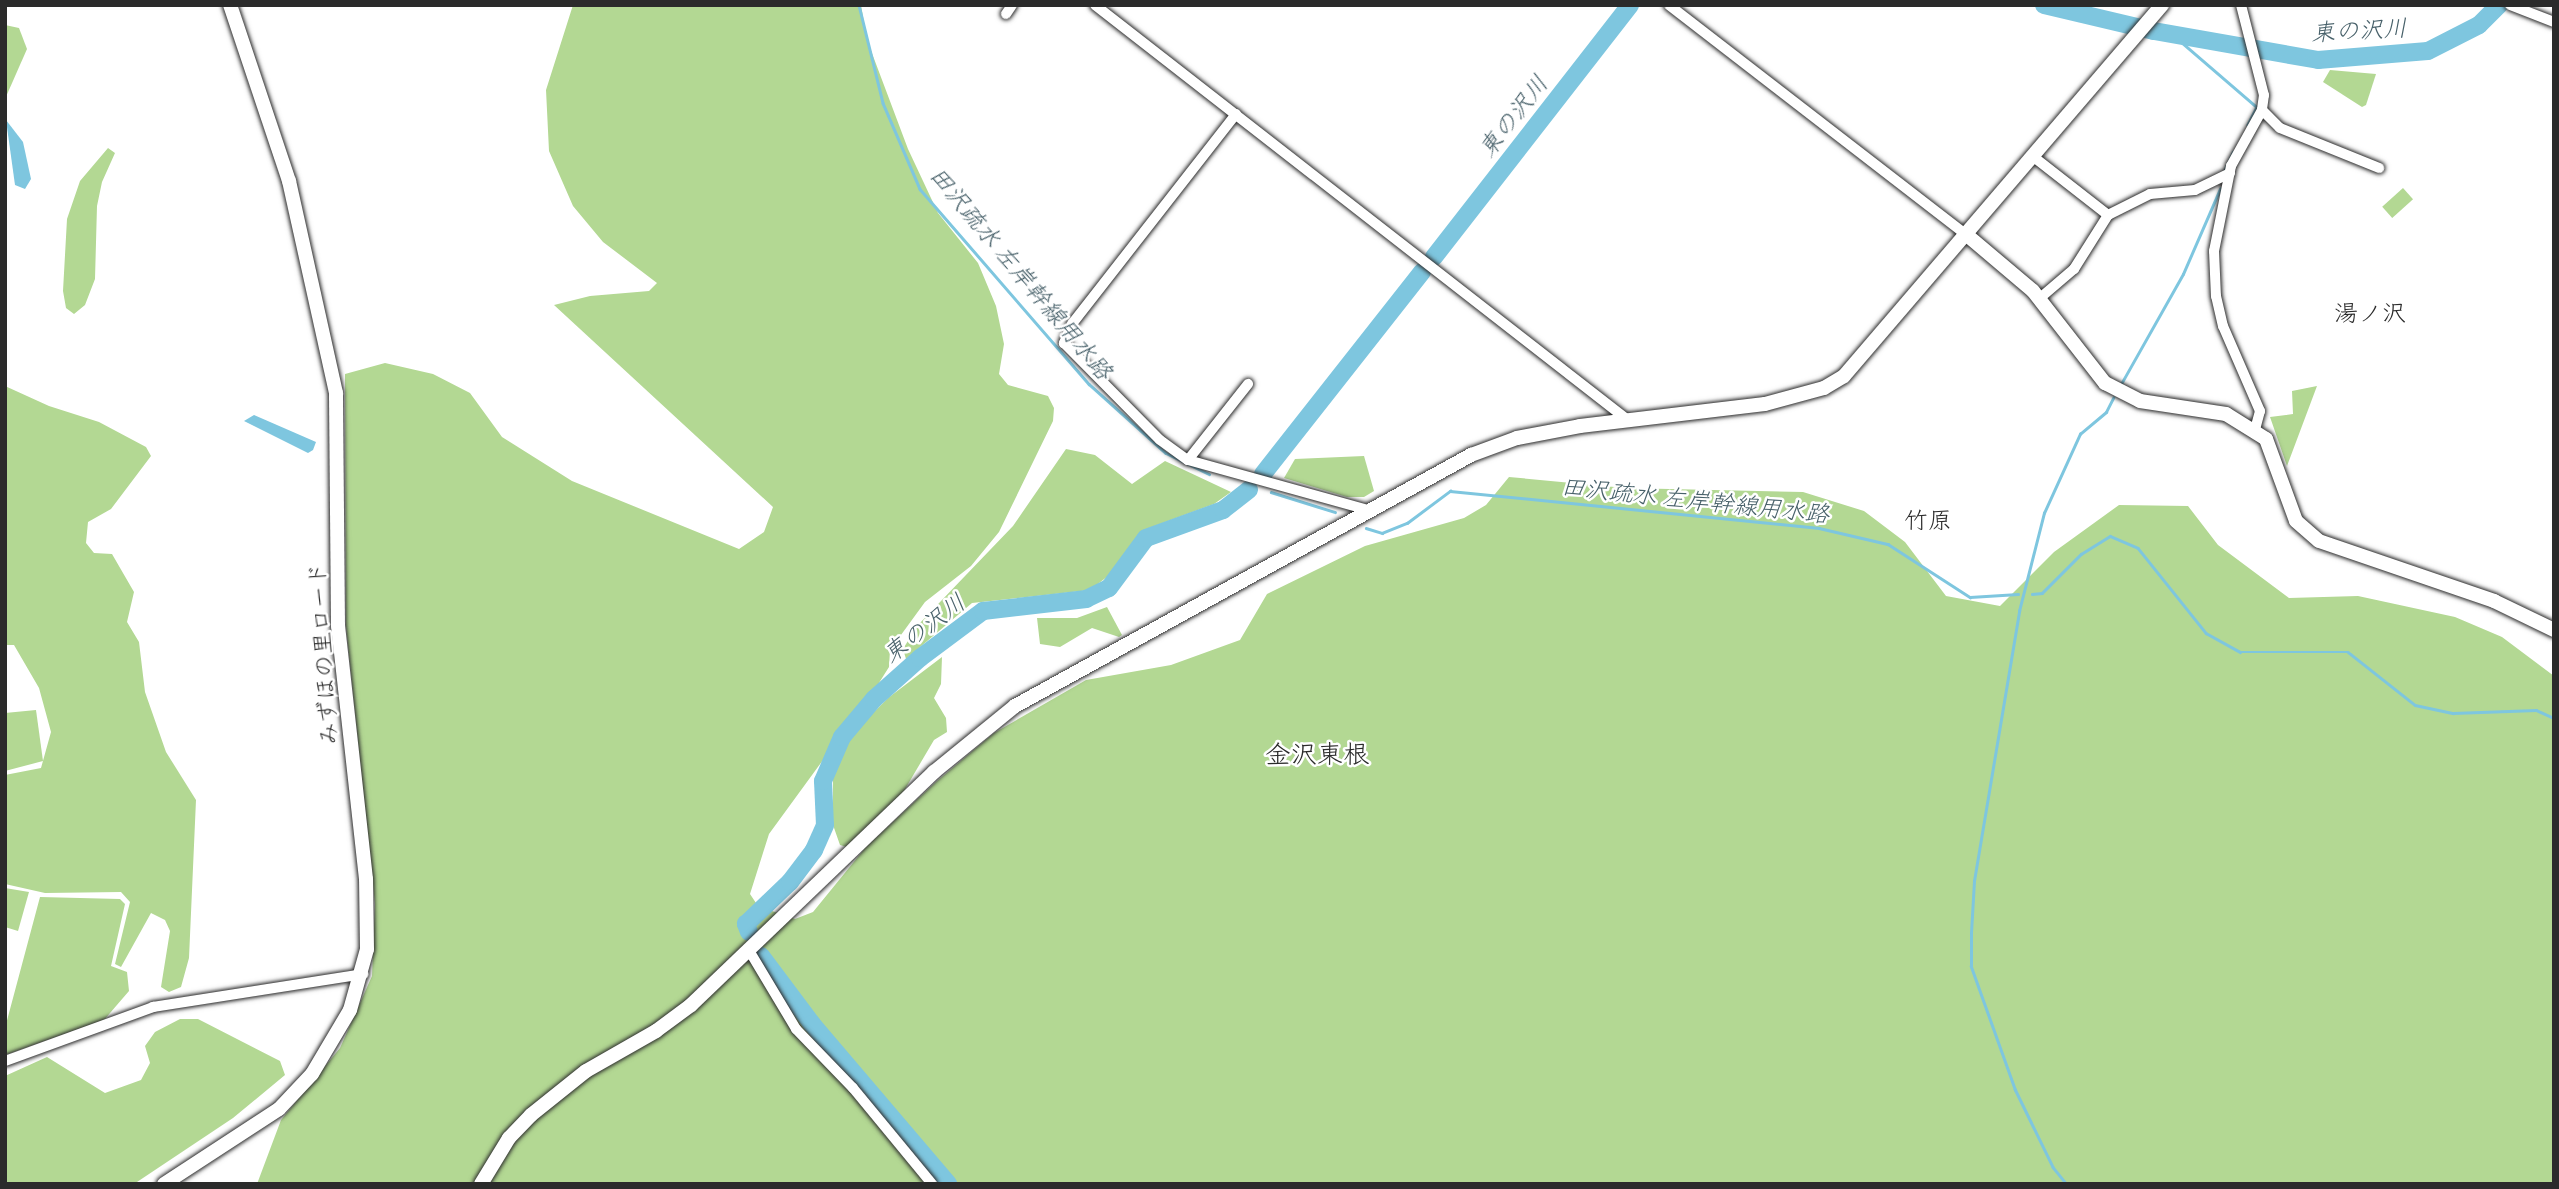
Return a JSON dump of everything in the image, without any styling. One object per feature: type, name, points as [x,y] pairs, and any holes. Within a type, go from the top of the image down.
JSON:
[{"type":"street","name":"みずほの里ロード","points":[[164,1184],[287,1101],[333,1043],[363,974],[366,879],[338,626],[337,393],[289,181],[230,5]]},
{"type":"street","points":[[1095,5],[1629,421]]},
{"type":"street","points":[[1669,5],[1968,236],[2040,298],[2092,371],[2124,395],[2226,414],[2255,430],[2273,454],[2296,521],[2319,541],[2494,601],[2554,630]]},
{"type":"street","points":[[2241,5],[2264,95],[2262,110],[2230,173],[2214,251],[2216,296],[2223,326],[2260,411],[2255,430]]},
{"type":"street","points":[[2510,5],[2554,22]]},
{"type":"street","points":[[481,1184],[509,1138],[565,1085],[656,1031],[750,952],[986,727],[1368,510],[1471,455],[1517,438],[1765,404],[1824,388],[1865,357],[2157,11]]},
{"type":"street","points":[[2262,110],[2280,128],[2379,167]]},
{"type":"street","points":[[1236,114],[1072,324],[1064,343],[1160,440],[1188,460],[1368,510]]},
{"type":"street","points":[[2035,158],[2108,215]]},
{"type":"street","points":[[2040,298],[2074,269],[2108,215],[2150,194],[2195,190],[2230,173]]},
{"type":"street","points":[[1188,460],[1248,384]]},
{"type":"street","points":[[750,952],[796,1029],[853,1088],[932,1184]]},
{"type":"street","points":[[5,1061],[153,1007],[363,974]]},
{"type":"green space","points":[[573,5],[861,5],[867,40],[908,149],[938,213],[978,263],[996,306],[1004,344],[999,374],[1008,385],[1048,396],[1054,408],[1053,421],[999,532],[971,566],[925,602],[890,650],[889,667],[877,686],[769,834],[750,894],[758,906],[795,919],[813,912],[866,847],[937,781],[994,733],[1086,680],[1171,665],[1240,640],[1267,594],[1365,546],[1464,518],[1486,505],[1509,477],[1625,488],[1803,492],[1864,511],[1905,542],[1946,596],[2000,606],[2054,552],[2119,505],[2188,506],[2218,545],[2289,598],[2358,596],[2455,617],[2502,637],[2554,676],[2554,1184],[257,1184],[281,1120],[340,1048],[372,976],[375,904],[346,626],[345,374],[385,363],[433,374],[470,393],[502,437],[572,481],[739,549],[764,532],[773,507],[554,305],[590,296],[649,291],[657,283],[603,242],[573,206],[549,151],[546,90]]},
{"type":"green space","points":[[5,25],[19,28],[27,49],[5,99]]},
{"type":"green space","points":[[2330,70],[2376,74],[2366,105],[2362,107],[2323,82]]},
{"type":"green space","points":[[108,148],[115,153],[102,182],[97,206],[95,279],[85,305],[74,314],[66,308],[63,291],[67,219],[80,181]]},
{"type":"green space","points":[[2403,188],[2413,199],[2392,218],[2382,207]]},
{"type":"green space","points":[[5,386],[49,406],[99,422],[146,447],[151,456],[111,509],[88,522],[86,543],[94,553],[112,554],[134,592],[127,622],[139,642],[145,692],[166,752],[196,800],[189,958],[181,987],[169,992],[161,987],[170,931],[165,920],[151,913],[121,967],[115,964],[130,902],[121,892],[45,893],[5,884],[5,775],[41,768],[51,732],[39,688],[14,645],[5,645]]},
{"type":"green space","points":[[2317,386],[2287,466],[2270,417],[2293,414],[2292,391]]},
{"type":"green space","points":[[1066,449],[1095,455],[1132,484],[1165,461],[1231,492],[1214,504],[1149,528],[1112,573],[1090,590],[972,603],[906,659],[903,649],[917,626],[1013,526]]},
{"type":"green space","points":[[1364,456],[1374,491],[1364,497],[1347,497],[1284,478],[1295,459]]},
{"type":"green space","points":[[1107,607],[1122,635],[1119,637],[1092,628],[1060,647],[1040,644],[1037,618],[1077,618]]},
{"type":"green space","points":[[942,657],[941,684],[934,698],[946,718],[947,732],[934,740],[901,796],[847,847],[840,845],[833,825],[833,775],[844,742],[888,698]]},
{"type":"green space","points":[[36,710],[43,761],[5,771],[5,713]]},
{"type":"green space","points":[[5,888],[29,892],[18,931],[5,927]]},
{"type":"green space","points":[[40,897],[120,899],[125,904],[111,966],[127,972],[129,991],[104,1020],[5,1055],[5,1028]]},
{"type":"green space","points":[[180,1019],[198,1019],[280,1061],[285,1075],[233,1118],[134,1184],[5,1184],[5,1076],[47,1057],[105,1093],[141,1080],[150,1063],[145,1046],[155,1032]]},
{"type":"water","points":[[6,120],[23,142],[31,179],[25,189],[15,185]]},
{"type":"water","points":[[254,415],[316,442],[313,450],[308,453],[244,421]]},
{"type":"waterway","name":"田沢疏水 左岸幹線用水路","points":[[859,5],[883,103],[920,189],[1089,384],[1166,453],[1209,474]]},
{"type":"waterway","name":"東の沢川","points":[[1434,257],[1630,5]]},
{"type":"waterway","name":"東の沢川","points":[[2044,5],[2154,31],[2318,60],[2428,51],[2479,25],[2499,5]]},
{"type":"waterway","points":[[2172,34],[2257,107],[2248,125]]},
{"type":"waterway","points":[[2224,171],[2233,152]]},
{"type":"waterway","points":[[2121,384],[2183,274],[2220,189]]},
{"type":"waterway","name":"東の沢川","points":[[1263,474],[1422,272]]},
{"type":"waterway","points":[[2066,1184],[2053,1168],[2015,1090],[1971,967],[1974,881],[2019,611],[2044,513],[2080,434],[2106,412],[2113,398]]},
{"type":"waterway","name":"東の沢川","points":[[749,932],[746,924],[790,882],[814,850],[825,825],[823,781],[842,737],[874,699],[920,658],[983,611],[1086,599],[1109,588],[1146,538],[1223,510],[1249,490]]},
{"type":"waterway","name":"田沢疏水 左岸幹線用水路","points":[[1366,528],[1382,533],[1407,523],[1450,491],[1819,528],[1888,544],[1970,597],[2018,594]]},
{"type":"waterway","name":"田沢疏水 左岸幹線用水路","points":[[1271,492],[1335,512]]},
{"type":"waterway","name":"田沢疏水 左岸幹線用水路","points":[[2032,594],[2042,593],[2081,554],[2110,536],[2138,548],[2206,633],[2240,652],[2348,652],[2415,705],[2453,713],[2536,710],[2554,718]]},
{"type":"waterway","name":"東の沢川","points":[[761,956],[812,1024],[948,1184]]},
{"type":"district","name":"湯ノ沢","points":[[2370,313]]},
{"type":"district","name":"竹原","points":[[1928,520]]},
{"type":"district","name":"金沢東根","points":[[1317,755]]}]
